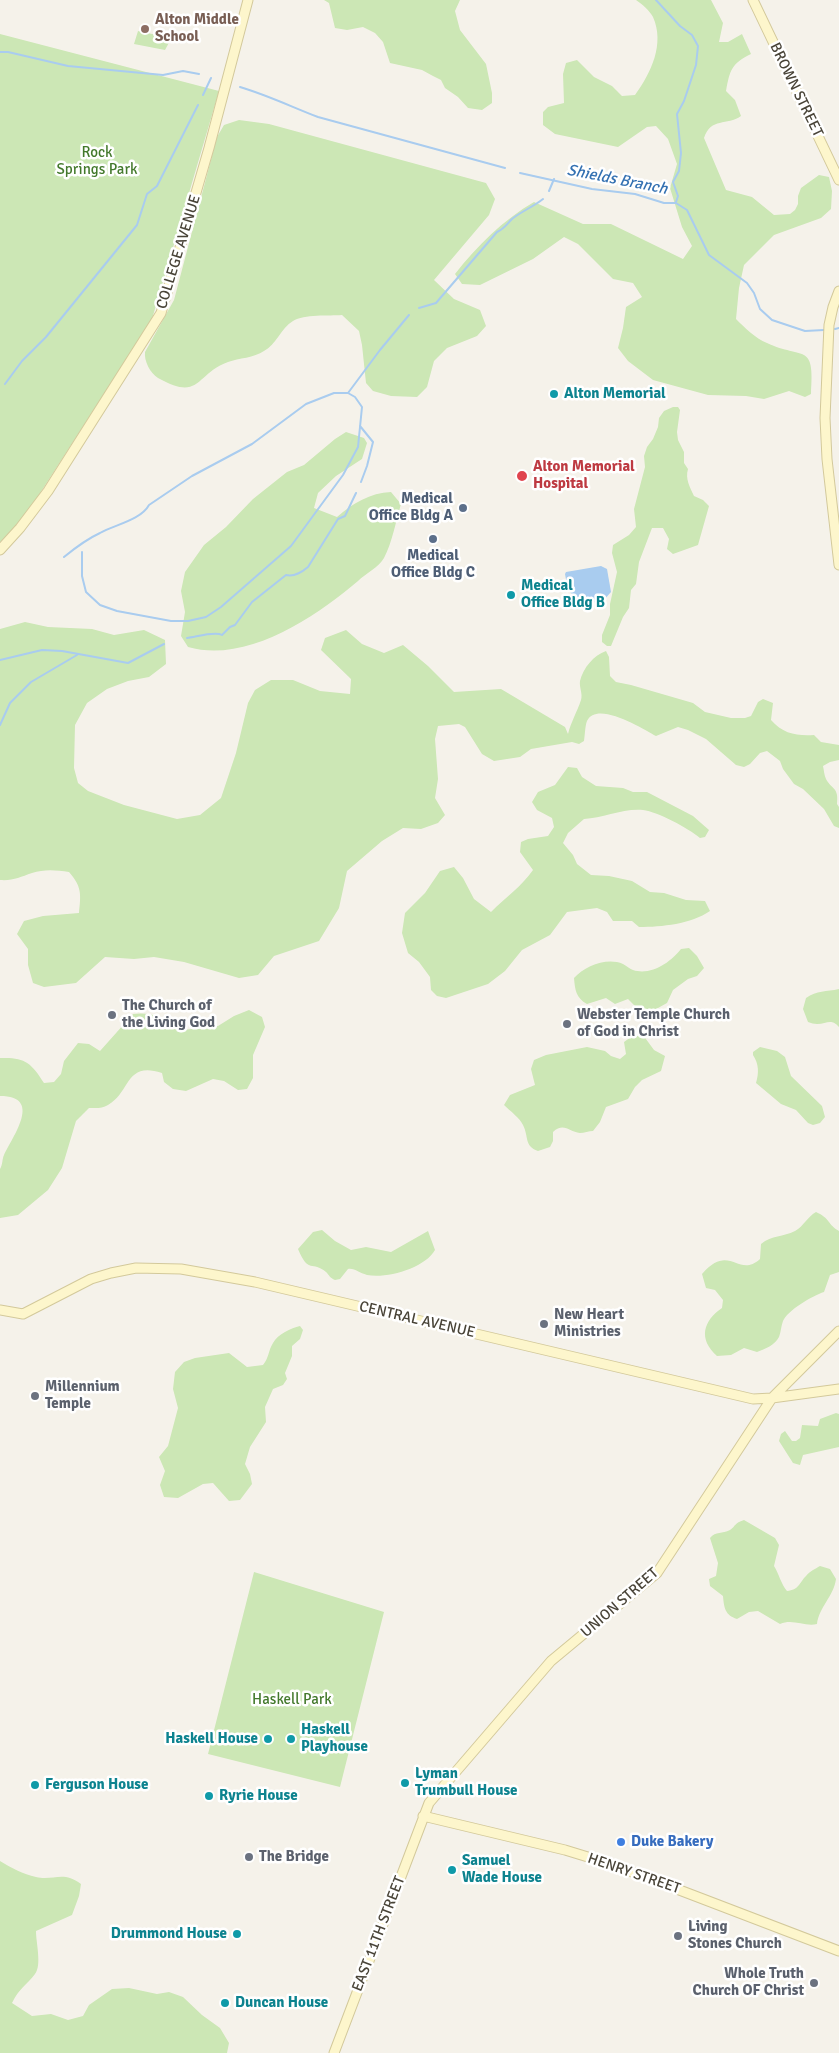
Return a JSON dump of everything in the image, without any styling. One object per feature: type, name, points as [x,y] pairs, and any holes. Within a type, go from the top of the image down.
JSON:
[{"type":"street","name":"COLLEGE AVENUE","points":[[0,550],[20,528],[48,491],[161,313],[209,148],[248,0]]},
{"type":"street","name":"BROWN STREET","points":[[753,0],[839,180]]},
{"type":"street","points":[[839,291],[829,325],[825,418],[839,565]]},
{"type":"street","name":"CENTRAL AVENUE","points":[[0,1310],[23,1314],[82,1284],[111,1273],[150,1268],[181,1269],[255,1282],[753,1399],[839,1389]]},
{"type":"street","name":"UNION STREET","points":[[424,1816],[429,1803],[551,1661],[663,1566],[772,1398],[839,1332]]},
{"type":"street","name":"HENRY STREET","points":[[424,1816],[565,1850],[608,1863],[839,1950]]},
{"type":"street","name":"EAST 11TH STREET","points":[[334,2053],[424,1816]]},
{"type":"green space","points":[[324,0],[460,0],[455,11],[460,30],[486,64],[492,93],[492,103],[482,110],[468,108],[458,97],[445,88],[441,80],[422,70],[390,63],[383,42],[375,33],[363,27],[347,30],[335,28],[329,3]]},
{"type":"green space","points":[[636,0],[711,0],[723,23],[719,42],[728,42],[742,34],[751,54],[732,68],[726,91],[735,100],[741,116],[715,124],[707,131],[704,138],[726,190],[752,197],[774,215],[790,214],[798,204],[801,188],[819,175],[829,177],[832,191],[831,209],[821,218],[774,235],[744,265],[739,288],[736,319],[763,341],[804,355],[808,359],[812,377],[811,394],[805,397],[789,391],[764,399],[746,396],[708,395],[653,380],[628,361],[618,348],[626,307],[642,297],[633,283],[613,279],[578,244],[564,237],[533,259],[480,285],[462,284],[455,274],[491,234],[534,202],[583,224],[611,224],[683,259],[692,246],[682,227],[670,188],[677,164],[668,139],[656,126],[647,127],[618,147],[555,134],[543,125],[543,112],[548,107],[564,103],[563,74],[566,63],[577,60],[594,77],[612,86],[622,96],[635,95],[651,68],[658,37],[653,17]]},
{"type":"green space","points":[[138,31],[171,39],[165,50],[134,44]]},
{"type":"green space","name":"Rock Springs Park","points":[[0,34],[219,91],[152,319],[35,501],[12,531],[0,542]]},
{"type":"green space","points":[[239,120],[269,124],[486,183],[495,199],[489,215],[434,280],[454,299],[480,310],[486,326],[477,336],[447,348],[434,361],[427,387],[417,397],[391,396],[373,391],[366,383],[359,331],[342,315],[310,316],[293,321],[272,345],[264,351],[217,367],[197,384],[190,387],[172,385],[155,376],[150,370],[145,359],[145,352],[174,300],[217,137],[224,125]]},
{"type":"green space","points":[[678,407],[680,410],[677,432],[678,440],[684,452],[684,463],[688,469],[687,476],[690,486],[694,496],[703,500],[709,506],[698,545],[673,554],[667,549],[669,539],[663,528],[652,528],[639,562],[636,584],[631,590],[629,608],[623,617],[611,646],[607,646],[602,642],[602,635],[610,615],[610,604],[617,572],[612,553],[613,545],[629,535],[636,527],[634,509],[645,467],[644,456],[658,427],[659,418],[664,411]]},
{"type":"green space","points":[[346,432],[364,438],[367,443],[362,459],[336,476],[318,493],[314,508],[337,517],[349,507],[362,500],[376,494],[391,492],[401,504],[394,532],[382,561],[322,609],[279,634],[233,649],[210,651],[188,647],[181,636],[185,612],[181,591],[185,572],[204,545],[226,527],[253,499],[287,472],[304,465]]},
{"type":"green space","points":[[25,622],[48,627],[92,629],[114,635],[144,630],[165,640],[166,664],[149,677],[128,681],[107,689],[87,703],[75,725],[74,768],[78,783],[88,791],[124,805],[177,819],[200,815],[221,798],[236,753],[248,703],[255,690],[271,680],[293,680],[320,691],[350,694],[351,679],[321,650],[325,638],[346,630],[362,644],[384,653],[403,645],[454,692],[501,689],[565,727],[568,734],[581,700],[580,681],[584,671],[593,659],[606,651],[609,657],[610,676],[616,682],[693,703],[705,712],[731,718],[745,718],[751,716],[758,702],[763,699],[773,703],[771,720],[780,728],[796,734],[814,735],[821,742],[839,745],[839,760],[823,766],[828,783],[835,789],[837,794],[839,828],[834,826],[824,809],[803,789],[794,784],[783,769],[780,761],[767,751],[760,753],[750,764],[744,767],[736,765],[706,739],[678,727],[656,736],[620,718],[610,715],[592,715],[587,721],[584,741],[579,744],[572,742],[531,749],[520,757],[494,761],[482,754],[465,727],[459,724],[438,726],[435,739],[438,779],[435,798],[445,815],[438,823],[421,829],[403,828],[382,841],[347,871],[339,908],[319,941],[274,956],[258,975],[239,978],[184,962],[154,957],[134,959],[105,957],[76,983],[44,987],[33,983],[28,965],[28,949],[17,934],[24,921],[43,916],[79,913],[80,896],[76,882],[69,872],[41,871],[13,879],[0,880],[0,629]]},
{"type":"green space","points":[[568,767],[577,768],[582,777],[596,786],[623,788],[633,792],[647,792],[693,816],[709,830],[705,837],[700,838],[673,821],[643,810],[628,810],[584,819],[568,833],[563,843],[573,855],[577,864],[591,875],[609,876],[632,881],[650,892],[664,893],[686,900],[705,901],[710,911],[685,922],[639,927],[632,921],[613,921],[607,912],[597,908],[567,912],[550,935],[522,950],[505,971],[488,984],[446,998],[437,996],[431,990],[430,977],[419,962],[408,953],[402,933],[405,913],[425,893],[440,871],[454,867],[463,878],[474,899],[491,912],[519,887],[533,870],[520,852],[521,842],[548,836],[554,827],[552,818],[537,810],[532,802],[538,792],[555,785]]},
{"type":"green space","points":[[689,948],[697,956],[704,968],[697,976],[688,979],[673,990],[667,1003],[649,1013],[641,1012],[628,999],[615,1004],[606,998],[587,1004],[580,999],[577,993],[574,978],[590,966],[603,962],[617,962],[633,970],[647,971],[660,967],[672,959],[681,949]]},
{"type":"green space","points":[[839,989],[839,1027],[831,1022],[817,1024],[808,1022],[803,1009],[806,998],[818,992]]},
{"type":"green space","points":[[249,1010],[262,1017],[265,1027],[253,1055],[253,1078],[247,1089],[238,1090],[224,1081],[213,1079],[186,1091],[173,1089],[164,1082],[162,1073],[150,1070],[135,1074],[121,1093],[108,1105],[99,1108],[89,1108],[76,1121],[62,1168],[48,1190],[18,1215],[0,1218],[0,1169],[4,1155],[22,1118],[23,1110],[20,1103],[13,1098],[0,1096],[0,1058],[26,1062],[35,1070],[44,1083],[54,1082],[61,1074],[64,1061],[78,1043],[89,1044],[100,1051],[133,1014],[153,1015],[183,1030],[218,1026],[234,1016]]},
{"type":"green space","points":[[643,1035],[654,1050],[665,1056],[661,1071],[642,1080],[628,1099],[606,1107],[600,1122],[593,1131],[580,1133],[560,1128],[553,1132],[553,1141],[550,1147],[538,1151],[531,1147],[522,1122],[504,1105],[510,1095],[535,1085],[531,1069],[534,1060],[546,1055],[587,1047],[605,1051],[611,1056],[620,1059],[626,1054],[624,1042],[631,1037]]},
{"type":"green space","points":[[760,1047],[777,1051],[785,1057],[791,1076],[822,1106],[825,1117],[820,1123],[813,1125],[808,1123],[796,1110],[781,1104],[756,1083],[758,1069],[753,1052]]},
{"type":"green space","points":[[816,1212],[839,1231],[839,1272],[830,1275],[824,1292],[790,1312],[782,1323],[779,1337],[772,1344],[757,1352],[744,1348],[731,1355],[717,1356],[707,1343],[705,1330],[707,1324],[722,1308],[723,1300],[715,1290],[706,1288],[702,1274],[720,1261],[727,1260],[739,1264],[752,1264],[760,1259],[761,1244],[769,1239],[795,1231]]},
{"type":"green space","points":[[322,1230],[335,1241],[351,1250],[366,1247],[391,1252],[428,1231],[435,1250],[423,1262],[395,1274],[375,1276],[348,1269],[340,1279],[335,1280],[321,1269],[308,1265],[298,1249],[313,1232]]},
{"type":"green space","points":[[300,1326],[303,1330],[300,1339],[292,1346],[292,1356],[285,1373],[287,1379],[283,1385],[273,1389],[265,1407],[266,1422],[250,1447],[245,1464],[252,1484],[240,1500],[229,1501],[213,1483],[203,1484],[178,1498],[164,1497],[160,1485],[165,1471],[159,1457],[168,1446],[178,1408],[173,1389],[175,1372],[184,1362],[195,1358],[229,1353],[247,1367],[263,1365],[275,1340],[285,1332]]},
{"type":"green space","points":[[836,1413],[839,1414],[839,1447],[803,1455],[800,1465],[793,1463],[779,1441],[781,1434],[785,1431],[792,1441],[796,1441],[800,1438],[802,1425],[818,1426],[820,1419]]},
{"type":"green space","points":[[744,1520],[775,1538],[779,1545],[774,1566],[787,1591],[796,1588],[809,1573],[820,1566],[830,1569],[836,1579],[835,1585],[818,1618],[817,1624],[785,1622],[780,1624],[758,1611],[749,1612],[737,1619],[728,1613],[723,1596],[710,1586],[709,1579],[716,1576],[718,1563],[710,1538],[715,1534],[730,1530],[737,1523]]},
{"type":"green space","name":"Haskell Park","points":[[254,1572],[384,1612],[340,1787],[208,1754]]},
{"type":"green space","points":[[0,1861],[17,1871],[31,1876],[42,1878],[64,1877],[81,1884],[72,1915],[36,1931],[37,1970],[12,2003],[32,2016],[51,2014],[68,2020],[83,2016],[89,2005],[112,1989],[129,1988],[157,1994],[169,1992],[183,1997],[202,2015],[220,2028],[229,2043],[227,2053],[0,2053]]},
{"type":"water","points":[[601,566],[607,569],[611,592],[604,600],[583,605],[568,590],[565,574],[566,572]]},
{"type":"waterway","points":[[656,0],[680,26],[692,35],[698,46],[696,65],[684,101],[677,114],[681,153],[679,171],[673,182],[678,196],[676,202]]},
{"type":"waterway","points":[[0,52],[8,52],[68,66],[163,75],[183,71],[199,74]]},
{"type":"waterway","points":[[203,95],[211,78]]},
{"type":"waterway","points":[[240,87],[318,117],[505,168]]},
{"type":"waterway","points":[[5,384],[22,361],[46,337],[137,225],[147,194],[157,186],[198,105]]},
{"type":"waterway","name":"Shields Branch","points":[[520,173],[592,189],[635,194],[664,203],[676,203],[687,210],[709,255],[747,283],[754,293],[760,309],[772,320],[805,331],[824,330]]},
{"type":"waterway","points":[[549,191],[554,179]]},
{"type":"waterway","points":[[419,308],[436,303],[497,232],[516,216],[543,199]]},
{"type":"waterway","points":[[348,393],[409,315]]},
{"type":"waterway","name":"Shields Branch","points":[[835,329],[839,328]]},
{"type":"waterway","points":[[64,557],[90,538],[140,515],[149,505],[192,476],[252,444],[306,404],[334,393],[348,393],[355,397],[362,407],[358,447],[343,475],[291,546],[221,607],[206,617],[188,621],[171,621],[117,611],[100,605],[86,592],[82,576],[82,552]]},
{"type":"waterway","points":[[360,426],[373,442],[361,482]]},
{"type":"waterway","points":[[187,638],[210,634],[222,635],[235,625],[252,602],[286,575],[295,575],[308,567],[338,519],[345,516],[356,493]]},
{"type":"waterway","points":[[0,660],[42,650],[62,651],[128,663],[164,644]]},
{"type":"waterway","points":[[0,725],[10,703],[31,682],[77,655]]},
{"type":"place","name":"Alton Middle School","points":[[145,29]]},
{"type":"place","name":"Alton Memorial","points":[[554,394]]},
{"type":"place","name":"Alton Memorial Hospital","points":[[522,476]]},
{"type":"place","name":"Medical Office Bldg A","points":[[463,508]]},
{"type":"place","name":"Medical Office Bldg C","points":[[433,539]]},
{"type":"place","name":"Medical Office Bldg B","points":[[511,595]]},
{"type":"place","name":"The Church of the Living God","points":[[112,1015]]},
{"type":"place","name":"Webster Temple Church of God in Christ","points":[[567,1024]]},
{"type":"place","name":"New Heart Ministries","points":[[544,1324]]},
{"type":"place","name":"Millennium Temple","points":[[35,1396]]},
{"type":"place","name":"Haskell House","points":[[268,1739]]},
{"type":"place","name":"Haskell Playhouse","points":[[291,1739]]},
{"type":"place","name":"Lyman Trumbull House","points":[[405,1783]]},
{"type":"place","name":"Ferguson House","points":[[35,1785]]},
{"type":"place","name":"Ryrie House","points":[[209,1796]]},
{"type":"place","name":"Duke Bakery","points":[[621,1842]]},
{"type":"place","name":"The Bridge","points":[[249,1857]]},
{"type":"place","name":"Samuel Wade House","points":[[452,1870]]},
{"type":"place","name":"Drummond House","points":[[237,1934]]},
{"type":"place","name":"Living Stones Church","points":[[678,1936]]},
{"type":"place","name":"Whole Truth Church OF Christ","points":[[814,1983]]},
{"type":"place","name":"Duncan House","points":[[225,2003]]}]
